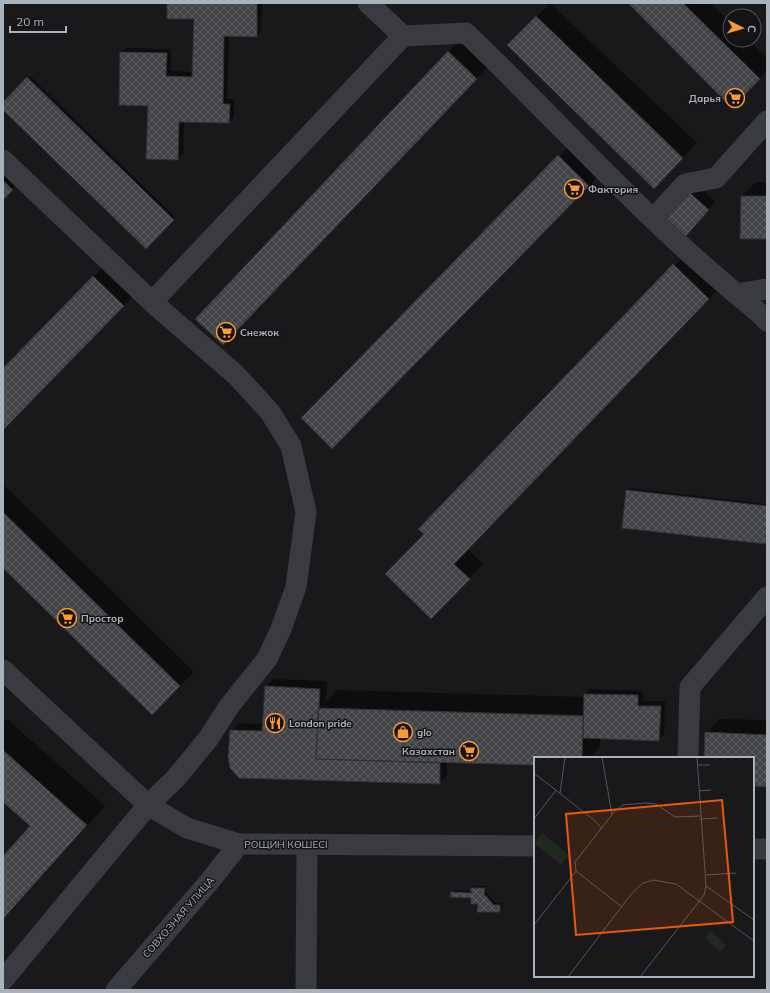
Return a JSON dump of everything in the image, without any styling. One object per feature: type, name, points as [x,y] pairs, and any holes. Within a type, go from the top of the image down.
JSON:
[{"type":"street","points":[[368,3],[403,36]]},
{"type":"street","points":[[152,302],[403,36],[466,33],[514,79],[653,219],[694,258],[756,309],[767,321]]},
{"type":"street","points":[[653,219],[684,184],[716,178],[767,121]]},
{"type":"street","points":[[3,160],[152,302],[236,376],[270,412],[291,446],[306,512],[296,587],[281,629],[268,659],[230,705],[208,739],[176,778],[148,805],[3,980]]},
{"type":"street","points":[[736,294],[767,289]]},
{"type":"street","points":[[688,757],[690,687],[767,597]]},
{"type":"street","name":"РОЩИН КӨШЕСІ","points":[[3,670],[148,805],[187,828],[239,844],[534,846]]},
{"type":"street","name":"СОВХОЗНАЯ УЛИЦА","points":[[116,990],[209,882],[239,844]]},
{"type":"street","points":[[306,990],[307,844]]},
{"type":"street","points":[[754,849],[767,849]]},
{"type":"building","points":[[167,3],[257,3],[257,37],[224,36],[223,104],[230,104],[229,123],[179,122],[178,160],[146,159],[148,106],[119,105],[120,52],[167,53],[166,76],[192,77],[194,19],[167,19]]},
{"type":"building","points":[[628,3],[683,3],[722,41],[722,48],[729,48],[760,79],[732,108]]},
{"type":"building","points":[[536,16],[683,158],[654,189],[507,45]]},
{"type":"building","points":[[448,51],[477,79],[223,345],[195,319]]},
{"type":"building","points":[[27,77],[174,220],[146,249],[3,110],[3,102]]},
{"type":"building","points":[[558,155],[589,186],[332,449],[301,418]]},
{"type":"building","points":[[3,180],[13,190],[3,200]]},
{"type":"building","points":[[690,193],[709,210],[684,238],[665,221]]},
{"type":"building","points":[[741,196],[767,196],[767,239],[740,239]]},
{"type":"building","points":[[673,264],[709,299],[454,564],[470,579],[431,619],[385,574],[424,534],[418,529]]},
{"type":"building","points":[[93,276],[124,306],[3,430],[3,368]]},
{"type":"building","points":[[626,490],[767,506],[766,544],[622,528]]},
{"type":"building","points":[[3,512],[180,686],[152,715],[3,568]]},
{"type":"building","points":[[265,686],[320,689],[316,759],[440,763],[440,784],[239,778],[230,768],[228,757],[230,730],[262,731]]},
{"type":"building","points":[[584,694],[638,695],[638,706],[661,706],[659,741],[583,738]]},
{"type":"building","points":[[318,708],[583,716],[582,757],[534,757],[534,765],[316,759]]},
{"type":"building","points":[[705,732],[767,735],[767,787],[754,786],[754,757],[704,757]]},
{"type":"building","points":[[3,750],[87,825],[3,919],[3,856],[30,826],[3,802]]},
{"type":"building","points":[[471,888],[485,888],[484,894],[494,905],[500,905],[500,912],[477,912],[478,904],[471,904],[471,898],[450,897],[451,892],[471,893]]},
{"type":"place","name":"Дарья","points":[[735,98]]},
{"type":"place","name":"Фактория","points":[[574,189]]},
{"type":"place","name":"Снежок","points":[[226,332]]},
{"type":"place","name":"Простор","points":[[67,618]]},
{"type":"place","name":"London pride","points":[[275,723]]},
{"type":"place","name":"glo","points":[[403,732]]},
{"type":"place","name":"Казахстан","points":[[469,751]]}]
